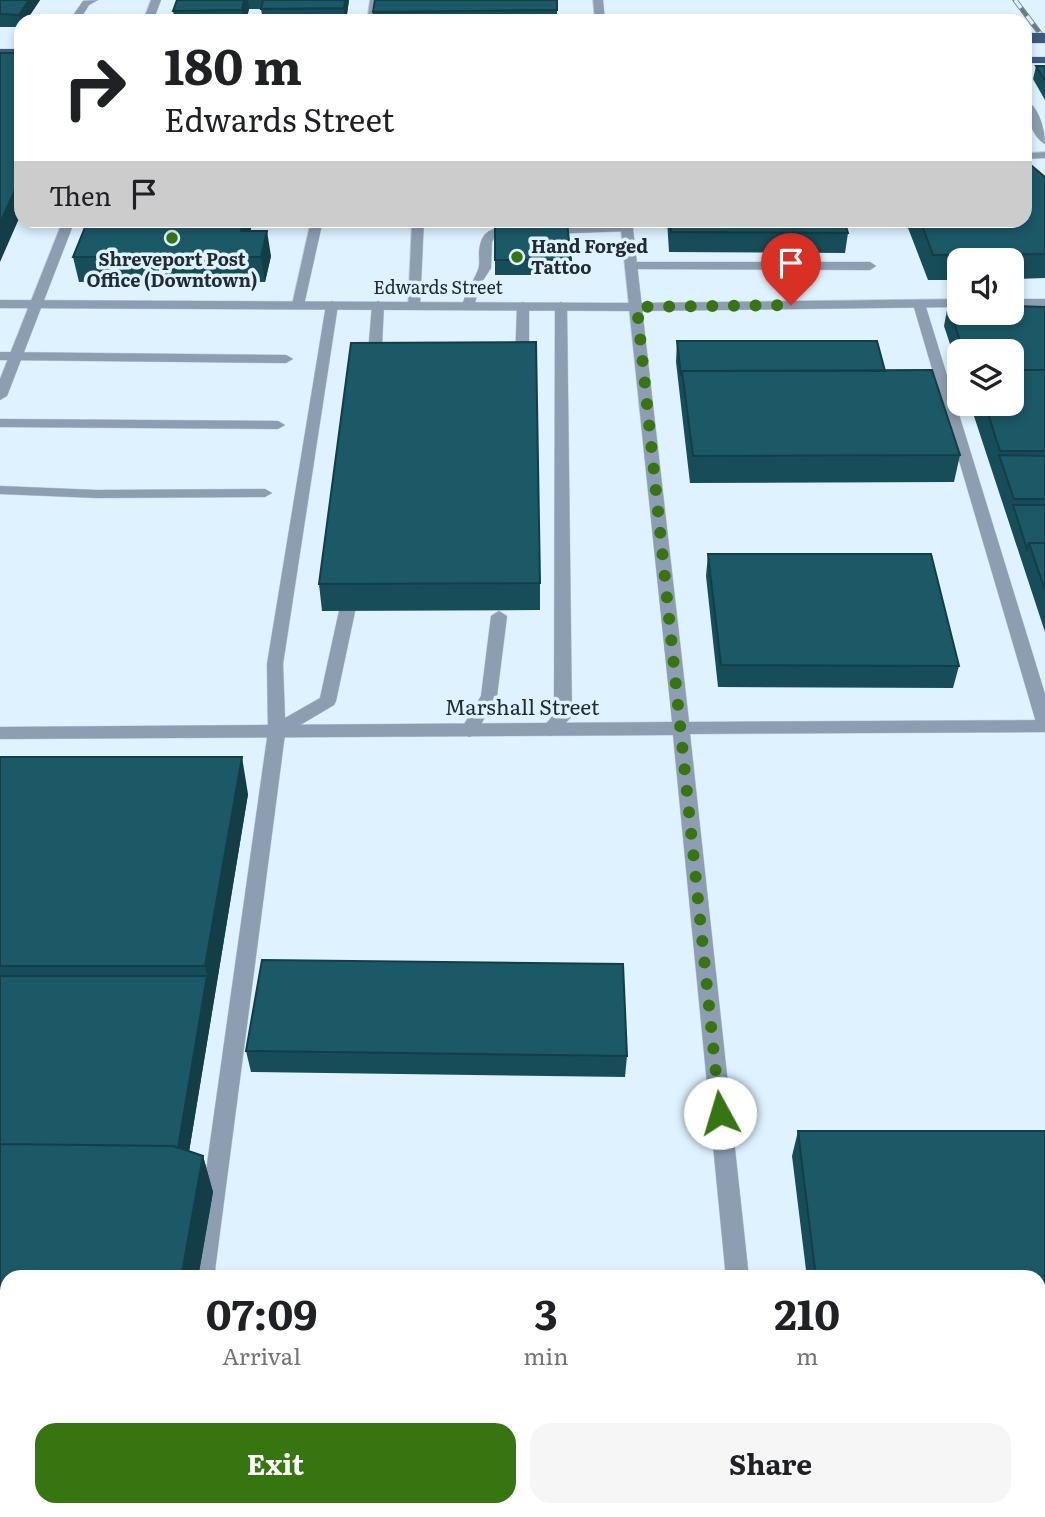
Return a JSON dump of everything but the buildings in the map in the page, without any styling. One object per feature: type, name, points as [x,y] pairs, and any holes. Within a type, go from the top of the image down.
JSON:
[{"type":"street","points":[[79,14],[86,3],[93,0]]},
{"type":"street","points":[[1032,115],[1045,142]]},
{"type":"street","points":[[0,396],[66,228]]},
{"type":"street","points":[[299,305],[315,228]]},
{"type":"street","points":[[414,306],[418,228]]},
{"type":"street","points":[[468,306],[474,285],[485,268],[486,242],[491,233],[549,228]]},
{"type":"street","points":[[627,228],[737,1270]]},
{"type":"street","points":[[632,266],[870,266]]},
{"type":"street","name":"Edwards Street","points":[[0,304],[637,307],[947,303]]},
{"type":"street","points":[[1024,303],[1045,303]]},
{"type":"street","points":[[919,304],[1045,724]]},
{"type":"street","points":[[203,1270],[277,731],[275,664],[332,305]]},
{"type":"street","points":[[373,381],[378,306]]},
{"type":"street","points":[[522,378],[523,306]]},
{"type":"street","points":[[550,730],[562,716],[561,306]]},
{"type":"street","points":[[0,356],[286,359]]},
{"type":"street","points":[[0,423],[278,425]]},
{"type":"street","points":[[0,490],[97,494],[265,493]]},
{"type":"street","points":[[277,731],[328,701],[357,567]]},
{"type":"street","points":[[470,731],[489,696],[499,616]]},
{"type":"street","name":"Marshall Street","points":[[0,733],[680,730],[1045,724]]},
{"type":"railway","points":[[1015,0],[1026,14]]},
{"type":"railway","points":[[1032,23],[1045,40]]},
{"type":"place","name":"Shreveport Post Office (Downtown)","points":[[172,238]]},
{"type":"place","name":"Hand Forged Tattoo","points":[[517,257]]},
{"type":"route","points":[[720,1113],[637,307],[791,305]]}]
